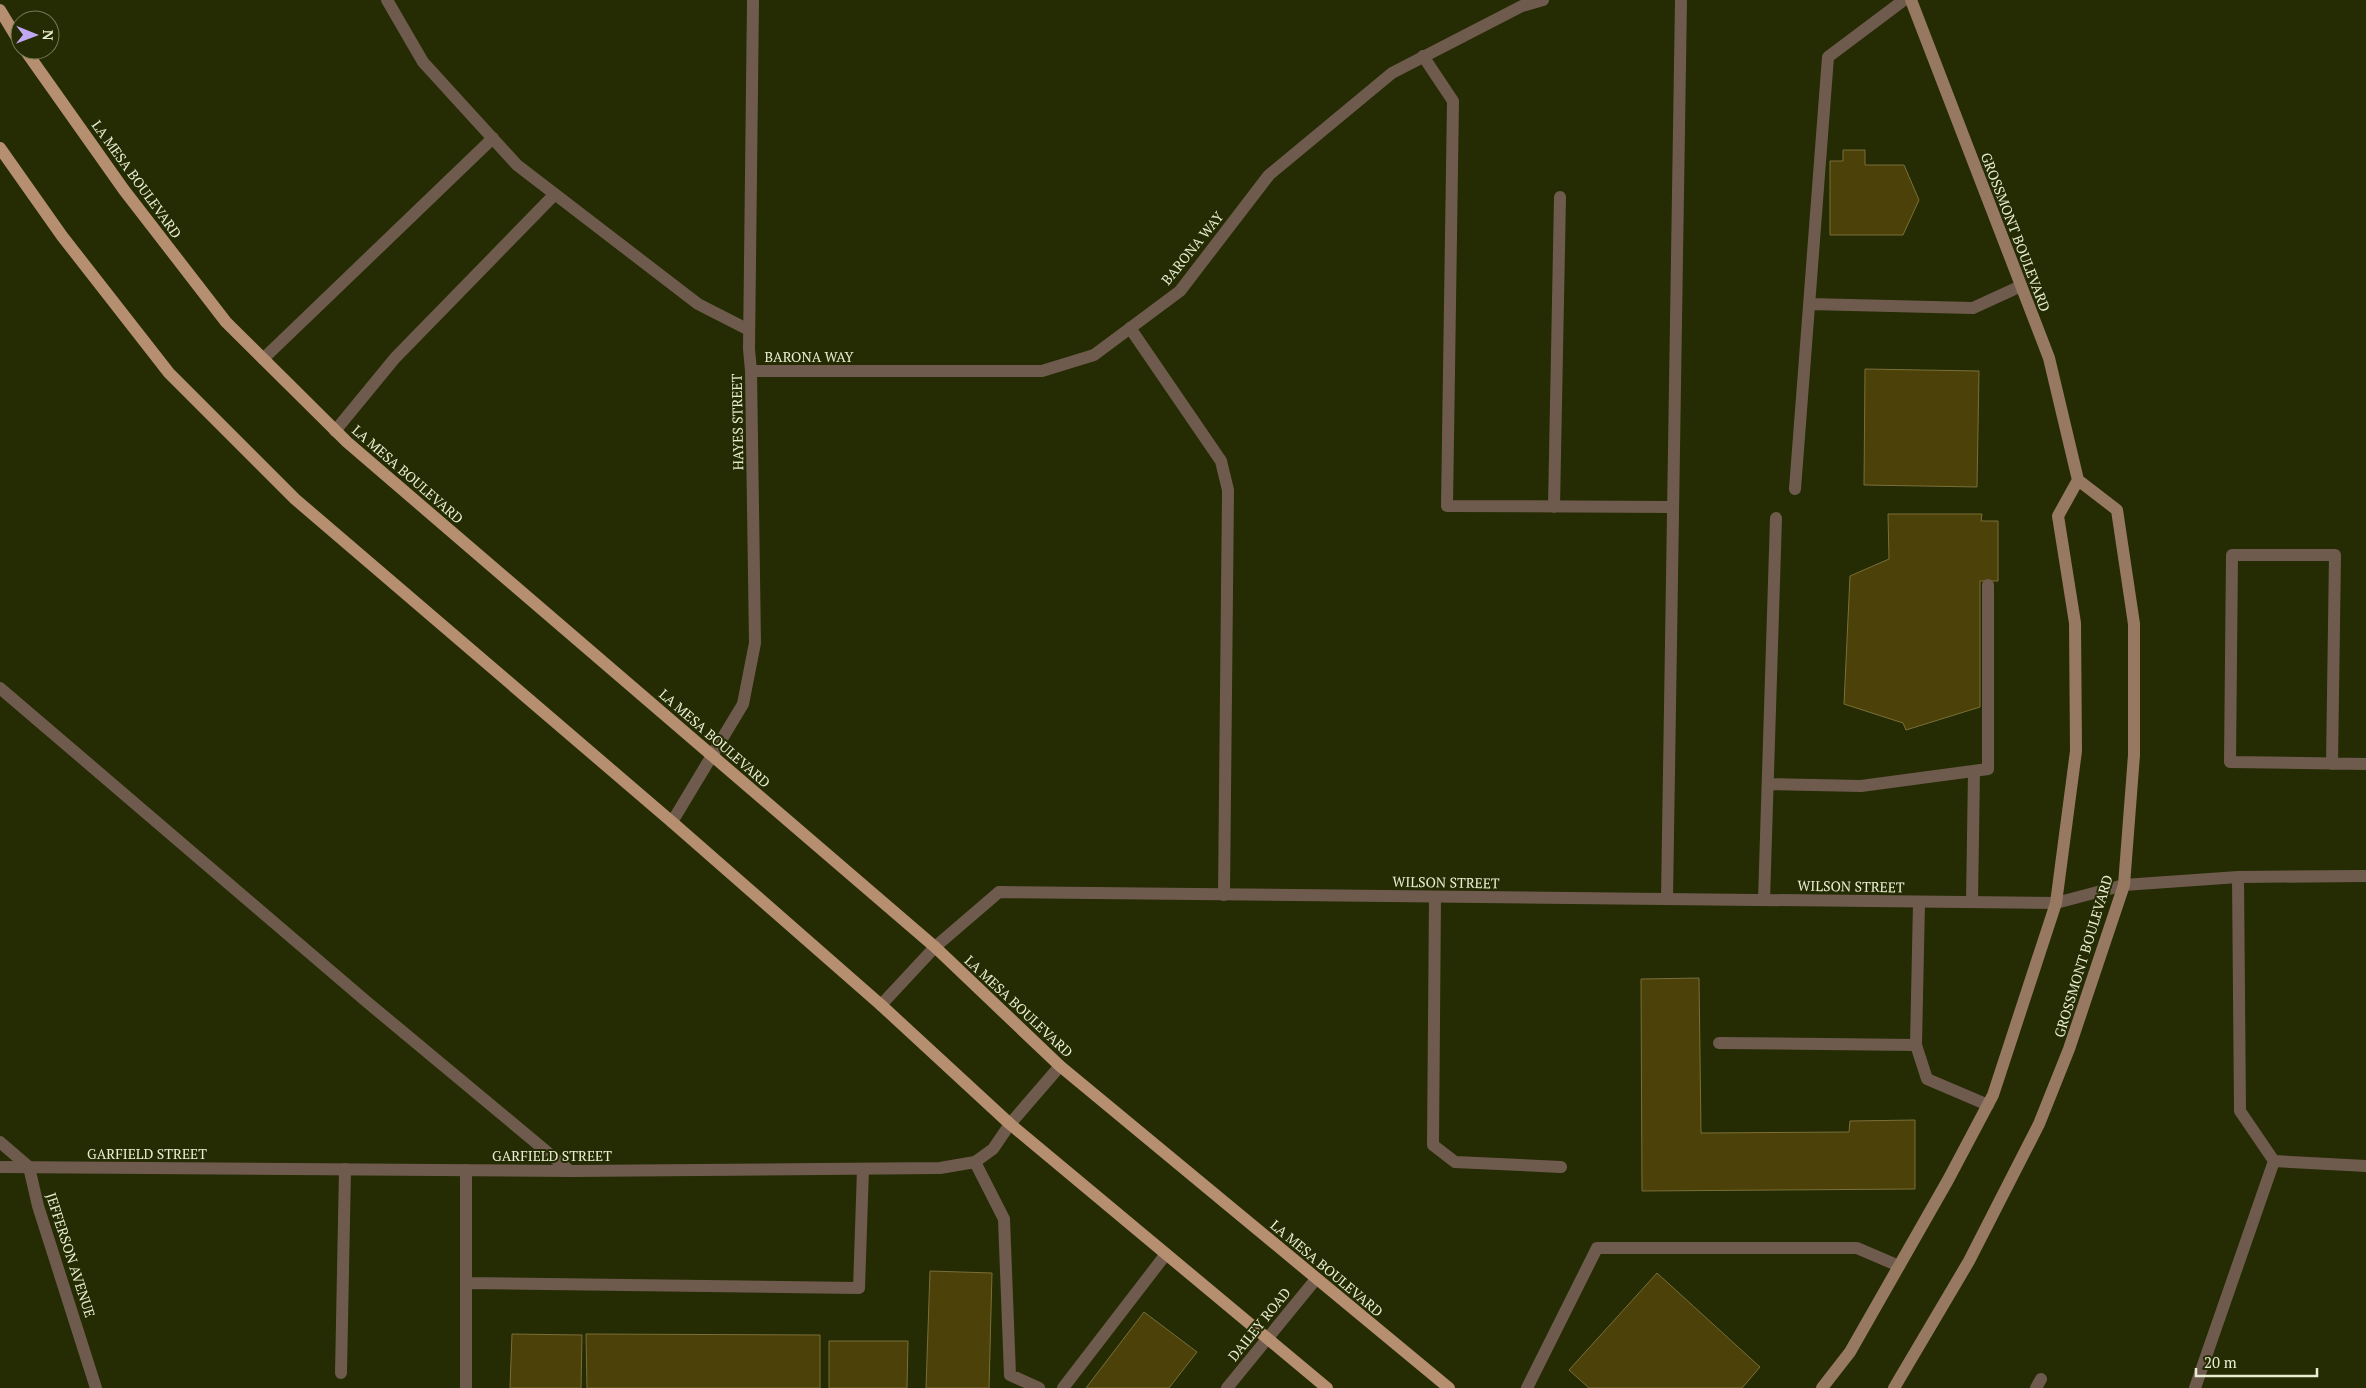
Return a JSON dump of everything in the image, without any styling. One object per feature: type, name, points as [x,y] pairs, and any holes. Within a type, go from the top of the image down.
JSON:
[{"type":"main road","name":"GROSSMONT BOULEVARD","points":[[1894,1388],[1969,1261],[2039,1124],[2070,1049],[2124,885],[2134,755],[2134,624],[2117,510],[2078,480],[2049,358],[1911,0]]},
{"type":"main road","points":[[0,10],[10,26]]},
{"type":"main road","name":"LA MESA BOULEVARD","points":[[32,60],[124,190],[226,322],[335,431],[935,947],[1060,1066],[1448,1388]]},
{"type":"main road","points":[[0,148],[62,236],[169,373],[295,499],[672,822],[881,1006],[1010,1124],[1327,1388]]},
{"type":"main road","points":[[1822,1388],[1850,1352],[1948,1180],[1988,1105],[2056,903],[2076,752],[2075,623],[2058,516],[2078,480]]},
{"type":"street","points":[[387,0],[423,62],[517,165],[698,304],[749,330]]},
{"type":"street","name":"HAYES STREET","points":[[672,822],[743,704],[755,644],[749,330],[753,0]]},
{"type":"street","name":"BARONA WAY","points":[[751,371],[1042,371],[1094,355],[1180,291],[1269,175],[1392,73],[1522,6],[1543,0]]},
{"type":"street","points":[[1667,899],[1682,0]]},
{"type":"street","points":[[1795,489],[1828,57],[1904,0]]},
{"type":"street","points":[[1423,56],[1453,101],[1447,506],[1673,507]]},
{"type":"street","points":[[263,359],[493,138]]},
{"type":"street","points":[[335,431],[395,358],[555,194]]},
{"type":"street","points":[[1554,507],[1560,197]]},
{"type":"street","points":[[1809,304],[1973,308],[2021,286]]},
{"type":"street","points":[[1130,328],[1221,461],[1228,490],[1224,894]]},
{"type":"street","points":[[1764,900],[1776,518]]},
{"type":"street","points":[[2332,764],[2334,555],[2232,555],[2230,762],[2332,764],[2366,764]]},
{"type":"street","points":[[1768,784],[1861,786],[1988,769],[1988,585]]},
{"type":"street","points":[[0,688],[368,1002],[570,1170]]},
{"type":"street","points":[[1972,902],[1974,771]]},
{"type":"street","name":"WILSON STREET","points":[[881,1006],[935,947],[999,892],[2056,903],[2124,885],[2238,878],[2366,876]]},
{"type":"street","points":[[2238,878],[2240,1111],[2274,1162]]},
{"type":"street","points":[[1435,897],[1433,1144],[1455,1162],[1560,1167]]},
{"type":"street","points":[[1920,902],[1916,1045],[1927,1079],[1988,1105]]},
{"type":"street","points":[[1719,1044],[1916,1045]]},
{"type":"street","name":"GARFIELD STREET","points":[[0,1167],[466,1170],[940,1168],[975,1162],[993,1149],[1010,1124],[1060,1066]]},
{"type":"street","points":[[0,1142],[29,1167]]},
{"type":"street","points":[[975,1162],[1004,1218],[1010,1375],[1039,1388]]},
{"type":"street","points":[[2274,1162],[2366,1166]]},
{"type":"street","points":[[2196,1388],[2274,1162]]},
{"type":"street","name":"JEFFERSON AVENUE","points":[[29,1167],[38,1206],[96,1388]]},
{"type":"street","points":[[341,1374],[345,1169]]},
{"type":"street","points":[[467,1283],[859,1288],[863,1169]]},
{"type":"street","points":[[466,1170],[466,1388]]},
{"type":"street","points":[[1527,1388],[1597,1248],[1857,1248],[1899,1266]]},
{"type":"street","points":[[1064,1388],[1166,1254]]},
{"type":"street","name":"DAILEY ROAD","points":[[1227,1388],[1316,1279]]},
{"type":"building","points":[[1843,150],[1865,150],[1865,165],[1904,165],[1919,200],[1903,235],[1830,235],[1830,161],[1843,161]]},
{"type":"building","points":[[1865,369],[1979,371],[1977,487],[1864,485]]},
{"type":"building","points":[[1888,514],[1982,514],[1981,521],[1998,521],[1998,581],[1980,581],[1980,707],[1906,730],[1903,723],[1844,704],[1850,576],[1889,559]]},
{"type":"building","points":[[1699,978],[1701,1133],[1849,1132],[1850,1121],[1915,1120],[1915,1189],[1642,1191],[1641,979]]},
{"type":"building","points":[[930,1271],[992,1273],[989,1388],[926,1388]]},
{"type":"building","points":[[1657,1273],[1760,1367],[1742,1388],[1589,1388],[1569,1370]]},
{"type":"building","points":[[1144,1312],[1197,1352],[1169,1388],[1086,1388]]},
{"type":"building","points":[[512,1334],[582,1335],[581,1388],[510,1388]]},
{"type":"building","points":[[586,1334],[820,1335],[820,1388],[587,1388]]},
{"type":"building","points":[[829,1341],[908,1341],[907,1388],[829,1388]]}]
